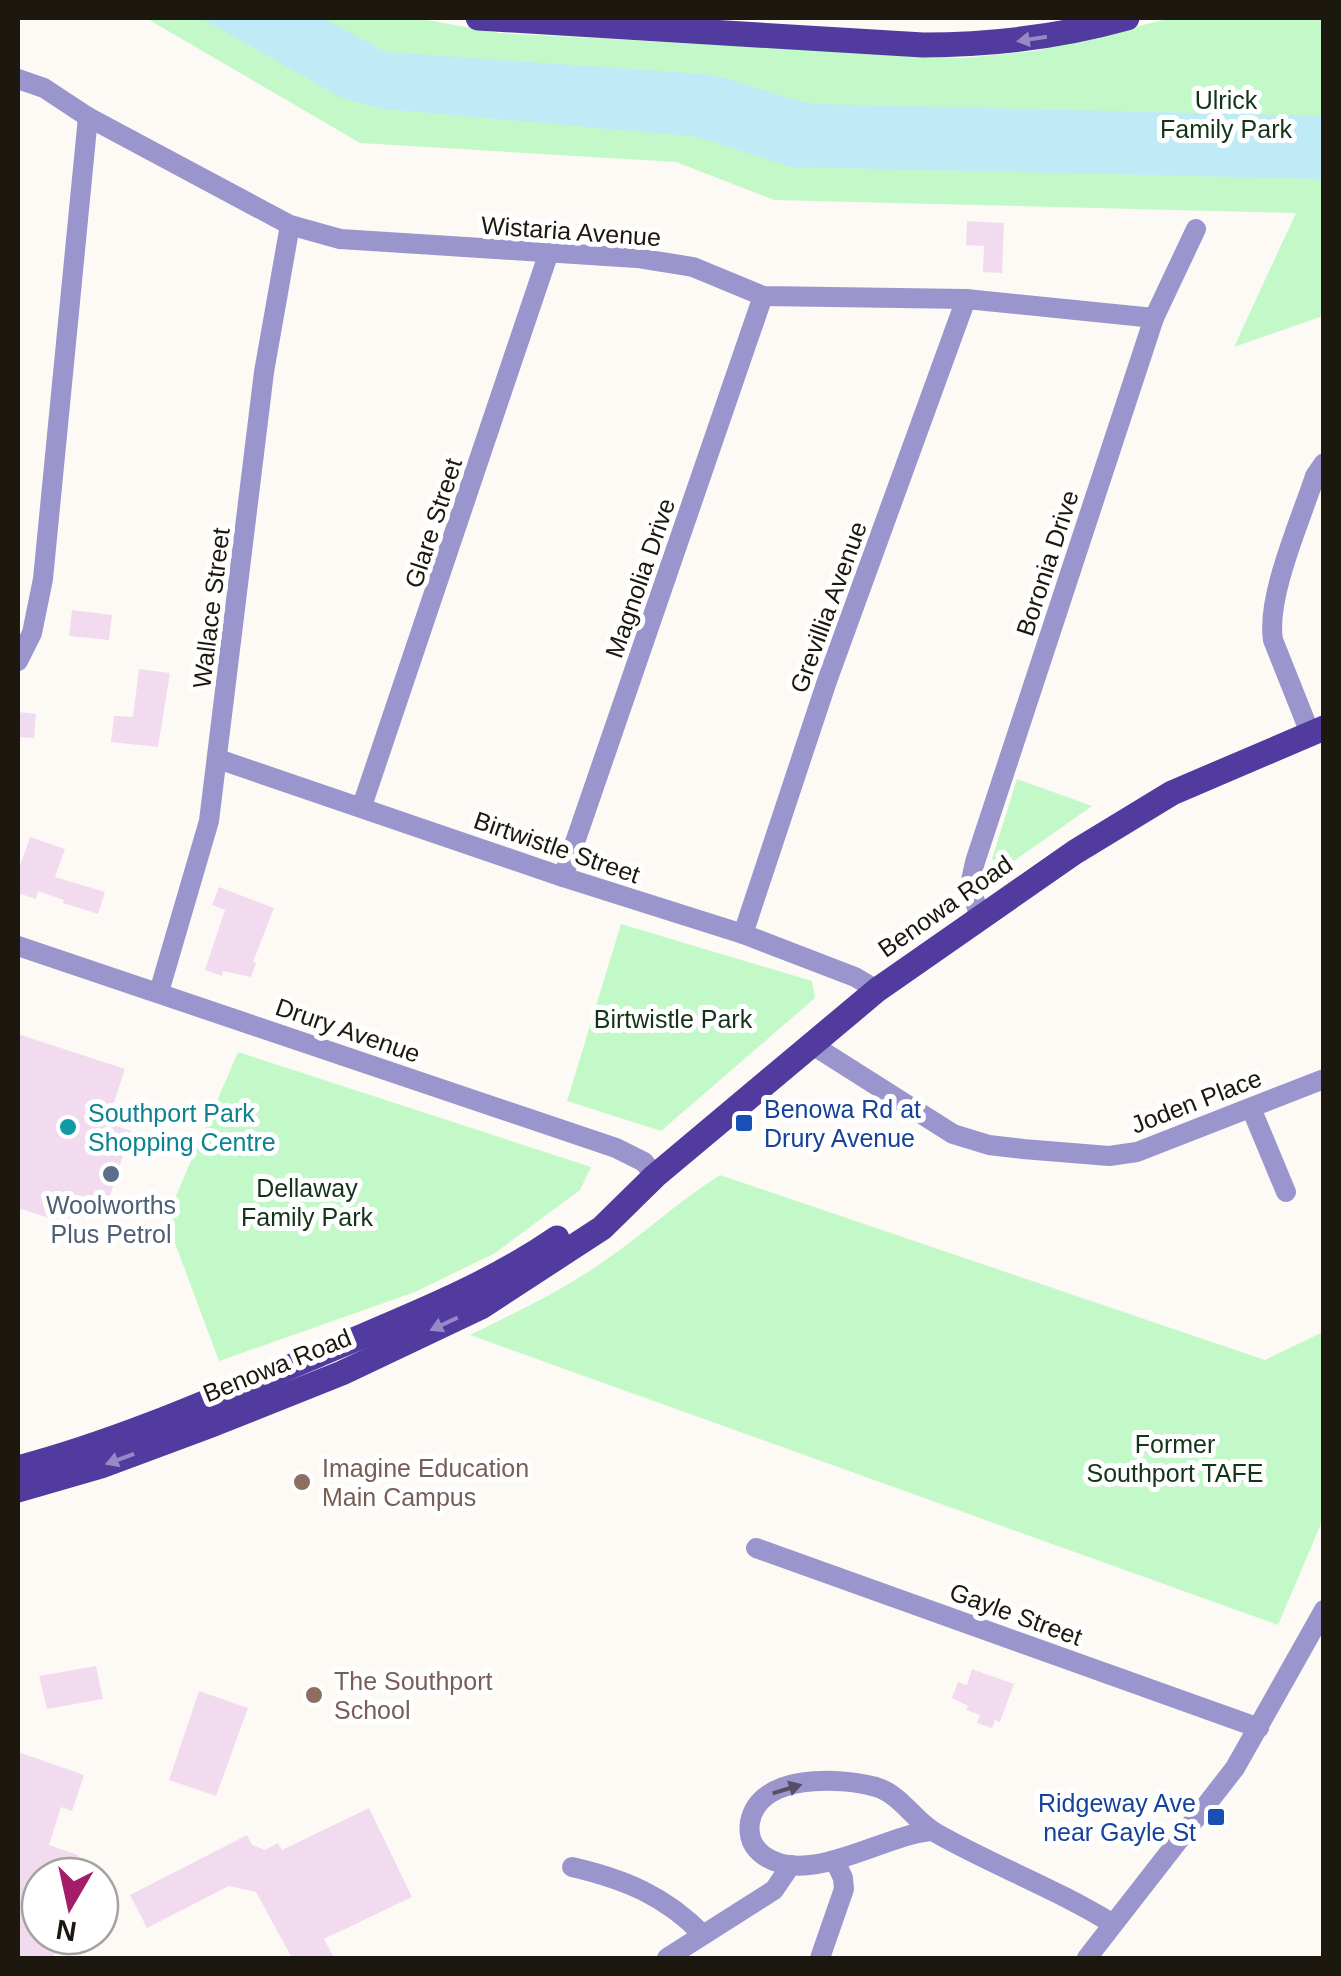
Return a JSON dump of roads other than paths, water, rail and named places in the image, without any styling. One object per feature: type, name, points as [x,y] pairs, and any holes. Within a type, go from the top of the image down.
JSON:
[{"type":"main road","points":[[478,18],[923,45],[980,45],[1036,40],[1127,18]]},
{"type":"main road","name":"Benowa Road","points":[[18,1490],[113,1462],[214,1424],[342,1373],[481,1307],[602,1228],[811,1044],[877,990],[980,918],[1146,806],[1317,731]]},
{"type":"main road","name":"Benowa Road","points":[[18,1468],[155,1425],[482,1284],[648,1184]]},
{"type":"street","name":"Wistaria Avenue","points":[[18,79],[44,88],[88,117],[290,225],[340,240],[637,258],[693,267],[763,296],[966,300],[1154,318]]},
{"type":"street","points":[[18,662],[32,634],[43,578],[88,117]]},
{"type":"street","name":"Wallace Street","points":[[160,992],[209,821],[264,372],[290,225]]},
{"type":"street","name":"Boronia Drive","points":[[980,918],[970,885],[975,862],[1154,318],[1196,229]]},
{"type":"street","name":"Glare Street","points":[[362,806],[548,255]]},
{"type":"street","name":"Magnolia Drive","points":[[563,877],[763,296]]},
{"type":"street","name":"Grevillia Avenue","points":[[743,934],[827,681],[966,300]]},
{"type":"street","points":[[1317,731],[1273,640],[1270,624],[1309,494],[1324,463]]},
{"type":"street","name":"Birtwistle Street","points":[[218,759],[743,934],[855,977],[877,990]]},
{"type":"street","name":"Drury Avenue","points":[[18,946],[616,1148],[644,1162],[648,1184]]},
{"type":"street","name":"Joden Place","points":[[811,1044],[953,1134],[989,1145],[1109,1156],[1136,1152],[1324,1080]]},
{"type":"street","points":[[1251,1108],[1286,1192]]},
{"type":"street","name":"Gayle Street","points":[[756,1548],[1259,1728]]},
{"type":"street","points":[[1086,1958],[1235,1768],[1324,1610]]},
{"type":"street","points":[[932,1831],[892,1838],[835,1861],[791,1866],[768,1859],[749,1835],[759,1800],[797,1784],[822,1781],[877,1788],[895,1796],[932,1831],[1113,1924]]},
{"type":"street","points":[[820,1958],[844,1889],[835,1861]]},
{"type":"street","points":[[667,1958],[748,1910],[774,1890],[791,1866]]},
{"type":"street","points":[[572,1867],[650,1892],[684,1916],[702,1935]]},
{"type":"water","points":[[201,18],[323,18],[386,52],[702,74],[816,104],[1323,116],[1323,179],[791,167],[698,137],[384,109],[342,98]]},
{"type":"place","name":"Benowa Rd at Drury Avenue","points":[[744,1123]]},
{"type":"place","name":"Southport Park Shopping Centre","points":[[68,1127]]},
{"type":"place","name":"Woolworths Plus Petrol","points":[[111,1174]]},
{"type":"place","name":"Imagine Education Main Campus","points":[[302,1482]]},
{"type":"place","name":"The Southport School","points":[[314,1695]]},
{"type":"place","name":"Ridgeway Ave near Gayle St","points":[[1216,1817]]},
{"type":"park label","name":"Ulrick Family Park","points":[[1226,114]]},
{"type":"park label","name":"Birtwistle Park","points":[[673,1019]]},
{"type":"park label","name":"Dellaway Family Park","points":[[307,1202]]},
{"type":"park label","name":"Former Southport TAFE","points":[[1175,1458]]}]
